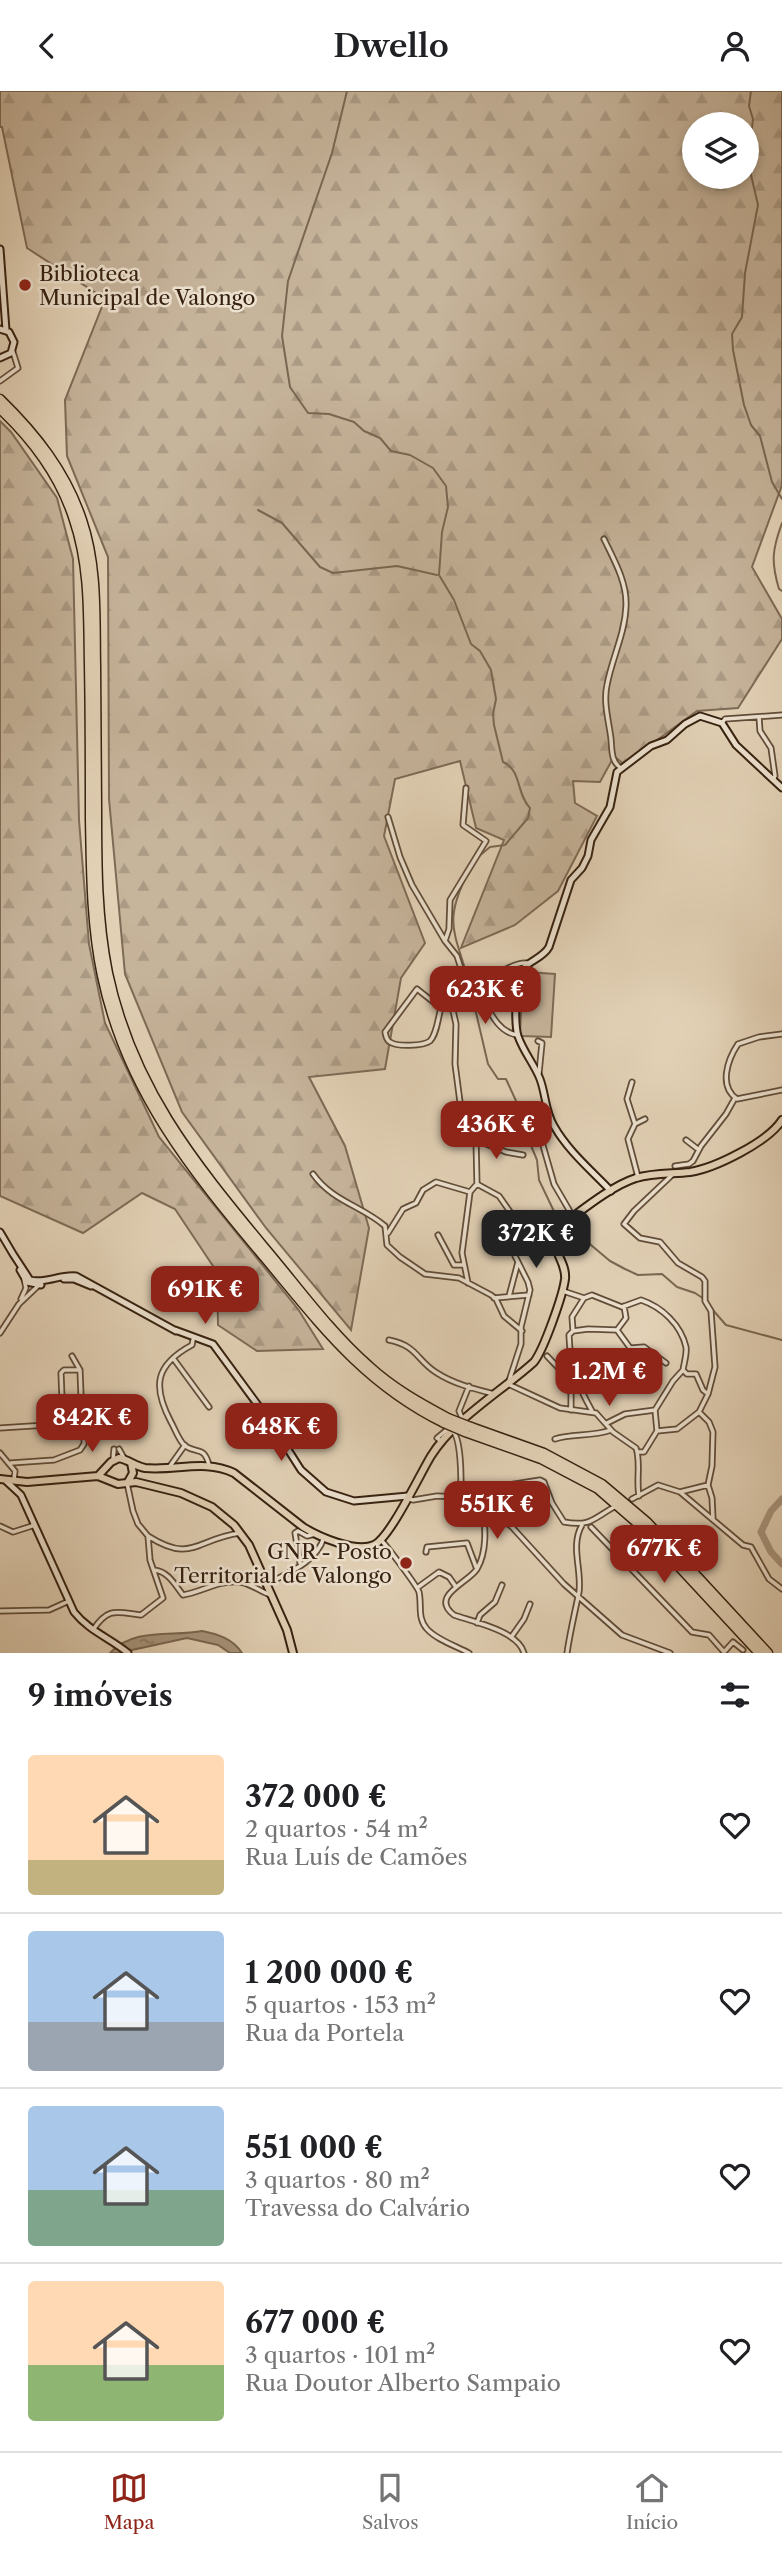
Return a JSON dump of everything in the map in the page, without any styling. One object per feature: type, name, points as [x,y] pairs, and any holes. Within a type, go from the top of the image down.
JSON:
[{"type":"highway","points":[[0,399],[23,421],[52,458],[74,498],[89,547],[95,600],[97,857],[102,928],[108,973],[118,1013],[138,1065],[159,1108],[196,1163],[340,1337],[383,1378],[446,1420]]},
{"type":"highway","points":[[0,408],[30,440],[55,477],[68,502],[82,545],[88,591],[91,858],[95,928],[102,976],[114,1023],[131,1066],[154,1112],[191,1168],[338,1344],[382,1385],[404,1401],[541,1459],[598,1489],[644,1529],[759,1653]]},
{"type":"highway","points":[[468,1430],[544,1453],[574,1467],[613,1492],[647,1522],[768,1653]]},
{"type":"main road","points":[[99,1476],[113,1460],[124,1458],[147,1468],[209,1465],[234,1473],[315,1534],[364,1548],[381,1540],[401,1500],[441,1439],[534,1362],[541,1352],[565,1279],[553,1237],[561,1225],[611,1191],[638,1177],[674,1170],[694,1171],[763,1140],[782,1120]]},
{"type":"main road","points":[[131,1463],[133,1474],[149,1484]]},
{"type":"main road","points":[[108,1468],[108,1475],[115,1483]]},
{"type":"main road","points":[[127,1482],[133,1474],[147,1468]]},
{"type":"main road","points":[[147,1468],[145,1475],[149,1484]]},
{"type":"main road","points":[[3,1480],[17,1483],[99,1476],[115,1483],[149,1484],[205,1503],[227,1518],[241,1533],[267,1584],[293,1653]]},
{"type":"street","points":[[0,250],[3,330],[13,339],[12,350],[18,367],[0,381]]},
{"type":"street","points":[[0,358],[12,350]]},
{"type":"street","points":[[604,539],[616,563],[626,597],[622,640],[611,670],[605,698],[614,761],[621,768]]},
{"type":"street","points":[[722,723],[725,719],[782,715]]},
{"type":"street","points":[[611,1191],[583,1163],[554,1127],[544,1102],[538,1075],[518,1035],[517,997],[520,973],[550,947],[570,880],[582,868],[591,840],[608,815],[614,778],[621,768],[652,746],[667,740],[694,718],[708,717],[722,723],[736,745],[782,788]]},
{"type":"street","points":[[759,717],[760,731],[771,748],[775,776],[773,780]]},
{"type":"street","points":[[445,941],[449,929],[450,900],[486,841],[463,825],[466,788]]},
{"type":"street","points":[[388,817],[412,885],[445,941],[457,956],[466,984]]},
{"type":"street","points":[[477,989],[522,963],[528,964]]},
{"type":"street","points":[[501,974],[509,992],[517,997]]},
{"type":"street","points":[[466,984],[474,985],[506,1032],[518,1035]]},
{"type":"street","points":[[466,984],[454,1000],[453,1009],[459,1098],[469,1110],[472,1133],[476,1140],[477,1184],[470,1192],[462,1253],[468,1283]]},
{"type":"street","points":[[441,1008],[433,1038],[428,1042],[394,1044],[386,1037],[385,1032],[417,989],[441,1008],[453,1009]]},
{"type":"street","points":[[735,1098],[727,1089],[726,1080],[729,1061],[736,1046],[759,1037],[782,1034]]},
{"type":"street","points":[[538,1041],[542,1043],[538,1075]]},
{"type":"street","points":[[632,1082],[627,1099],[635,1124]]},
{"type":"street","points":[[735,1098],[782,1090]]},
{"type":"street","points":[[657,1431],[677,1429],[699,1412],[708,1394],[715,1367],[710,1311],[705,1301],[705,1281],[702,1277],[678,1263],[660,1242],[640,1238],[624,1224],[674,1170],[689,1164],[735,1098]]},
{"type":"street","points":[[638,1177],[628,1139],[635,1124],[645,1119]]},
{"type":"street","points":[[476,1140],[506,1152],[523,1155]]},
{"type":"street","points":[[686,1140],[699,1150]]},
{"type":"street","points":[[542,1142],[554,1184],[573,1217]]},
{"type":"street","points":[[313,1174],[329,1193],[372,1215],[385,1226],[388,1235]]},
{"type":"street","points":[[470,1192],[436,1182],[423,1190],[416,1203],[403,1209],[385,1240],[400,1257],[425,1274],[449,1275],[494,1298],[504,1315],[522,1331]]},
{"type":"street","points":[[477,1184],[499,1196],[513,1216],[517,1239],[515,1257],[528,1282],[529,1295],[522,1344],[508,1384],[561,1408],[592,1411]]},
{"type":"street","points":[[1,1233],[31,1284]]},
{"type":"street","points":[[438,1235],[454,1265],[463,1265]]},
{"type":"street","points":[[509,1296],[518,1262]]},
{"type":"street","points":[[0,1333],[31,1284],[75,1277],[175,1330],[216,1348]]},
{"type":"street","points":[[561,1290],[584,1298]]},
{"type":"street","points":[[494,1298],[529,1295]]},
{"type":"street","points":[[573,1331],[572,1317],[584,1298],[592,1295],[610,1304],[624,1306],[636,1301],[647,1302],[675,1323],[686,1347],[683,1370],[655,1410]]},
{"type":"street","points":[[617,1330],[626,1318],[624,1306]]},
{"type":"street","points":[[571,1410],[573,1380],[569,1335],[573,1331],[588,1329],[617,1330]]},
{"type":"street","points":[[617,1330],[636,1356],[642,1357],[644,1365],[636,1367]]},
{"type":"street","points":[[193,1338],[204,1339],[216,1348],[302,1470],[326,1492],[354,1501],[461,1497],[511,1526],[577,1596],[622,1635],[670,1653]]},
{"type":"street","points":[[193,1338],[160,1374],[162,1405],[185,1445],[202,1451],[209,1465]]},
{"type":"street","points":[[388,1340],[407,1345],[434,1371],[496,1395]]},
{"type":"street","points":[[631,1348],[644,1347],[666,1363]]},
{"type":"street","points":[[11,1463],[54,1460],[80,1450],[84,1444],[85,1418],[80,1370],[72,1356]]},
{"type":"street","points":[[547,1356],[573,1380],[592,1411],[638,1452],[639,1496]]},
{"type":"street","points":[[173,1358],[209,1406]]},
{"type":"street","points":[[0,1428],[63,1423],[61,1373],[64,1370],[80,1370]]},
{"type":"street","points":[[683,1370],[687,1374],[696,1374],[703,1390],[708,1394]]},
{"type":"street","points":[[459,1446],[441,1439],[462,1419],[459,1411],[468,1386]]},
{"type":"street","points":[[607,1423],[625,1414],[655,1410]]},
{"type":"street","points":[[638,1452],[647,1449],[657,1431],[655,1410]]},
{"type":"street","points":[[699,1412],[709,1422],[713,1432],[712,1466],[708,1485],[713,1519]]},
{"type":"street","points":[[555,1439],[566,1436],[577,1438],[611,1430]]},
{"type":"street","points":[[452,1431],[457,1436],[459,1446],[461,1497]]},
{"type":"street","points":[[169,1468],[185,1445]]},
{"type":"street","points":[[113,1460],[116,1449],[124,1458]]},
{"type":"street","points":[[0,1453],[15,1471],[21,1495],[79,1618],[128,1653]]},
{"type":"street","points":[[524,1653],[522,1645],[512,1636],[454,1615],[447,1608],[445,1600],[448,1594],[477,1569],[485,1542],[482,1508],[502,1486],[542,1481],[561,1520],[582,1524]]},
{"type":"street","points":[[127,1482],[127,1492],[138,1524],[148,1536],[164,1546],[178,1551],[193,1550],[222,1536],[241,1533]]},
{"type":"street","points":[[115,1483],[127,1492]]},
{"type":"street","points":[[632,1499],[658,1485],[680,1492],[743,1545],[751,1547],[769,1579],[782,1589]]},
{"type":"street","points":[[680,1492],[708,1485]]},
{"type":"street","points":[[567,1653],[579,1591],[577,1534],[582,1524],[616,1506]]},
{"type":"street","points":[[0,1525],[13,1532],[35,1525]]},
{"type":"street","points":[[591,1527],[692,1632],[709,1635],[724,1653],[733,1642],[743,1650]]},
{"type":"street","points":[[300,1563],[295,1533],[298,1531],[307,1536],[315,1534]]},
{"type":"street","points":[[93,1630],[109,1612],[141,1615],[163,1598],[154,1570],[148,1536]]},
{"type":"street","points":[[267,1584],[318,1553],[324,1537]]},
{"type":"street","points":[[381,1540],[417,1588],[421,1619],[428,1630],[469,1653]]},
{"type":"street","points":[[426,1552],[427,1547],[434,1545],[467,1543],[477,1569]]},
{"type":"street","points":[[154,1570],[159,1570],[176,1583],[183,1595],[209,1585],[238,1581],[271,1595]]},
{"type":"street","points":[[417,1588],[439,1572],[449,1577],[456,1587]]},
{"type":"street","points":[[477,1623],[480,1615],[495,1602],[502,1585]]},
{"type":"street","points":[[0,1612],[49,1611],[69,1600]]},
{"type":"street","points":[[512,1636],[524,1619],[530,1604]]},
{"type":"green space","points":[[0,91],[782,91],[782,485],[752,567],[782,619],[782,639],[738,708],[697,711],[624,764],[616,758],[612,760],[600,782],[573,781],[575,803],[597,816],[558,891],[515,925],[461,948],[504,840],[476,828],[460,761],[395,779],[384,836],[425,943],[401,978],[385,1069],[309,1077],[345,1146],[369,1228],[351,1330],[266,1228],[182,1112],[125,974],[109,799],[108,557],[67,456],[65,400],[105,299],[27,248],[2,127]]},
{"type":"green space","points":[[0,421],[11,432],[57,498],[73,559],[79,820],[89,944],[105,1023],[159,1137],[298,1309],[323,1349],[257,1351],[218,1325],[217,1272],[175,1209],[142,1193],[83,1233],[0,1196]]},
{"type":"green space","points":[[526,972],[555,974],[551,1037],[521,1036],[523,975]]},
{"type":"water","points":[[202,1631],[225,1638],[242,1653],[230,1653],[218,1645],[187,1638],[132,1650],[130,1653],[110,1653],[130,1639],[142,1636]]},
{"type":"waterway","points":[[347,91],[332,153],[288,281],[282,336],[290,387],[308,413],[329,414],[354,422],[364,431],[380,438],[391,451],[410,455],[433,468],[446,486],[448,507],[442,532],[439,575],[454,600],[471,644],[480,651],[491,670],[496,699],[494,725],[503,762],[516,776],[530,808],[528,818],[505,845],[490,847],[478,857]]},
{"type":"waterway","points":[[751,91],[751,175],[758,205],[745,273],[742,317],[732,334],[733,350],[744,405],[751,425],[760,436],[772,482],[782,499]]},
{"type":"waterway","points":[[258,510],[282,523],[320,567],[333,573],[397,566],[437,575]]},
{"type":"waterway","points":[[782,523],[774,556],[776,580],[782,591]]},
{"type":"waterway","points":[[466,877],[453,918],[456,940],[468,979]]},
{"type":"waterway","points":[[470,987],[488,1064],[498,1079],[506,1079],[522,1114],[537,1160],[539,1180],[560,1224]]},
{"type":"waterway","points":[[563,1229],[585,1240],[610,1261],[625,1269],[638,1275],[662,1274],[677,1287],[704,1299]]},
{"type":"waterway","points":[[712,1309],[726,1325],[782,1340]]},
{"type":"waterway","points":[[782,1499],[771,1511],[761,1532],[771,1552],[782,1564]]},
{"type":"place","name":"Biblioteca Municipal de Valongo","points":[[25,285]]},
{"type":"place","name":"GNR - Posto Territorial de Valongo","points":[[406,1563]]}]
